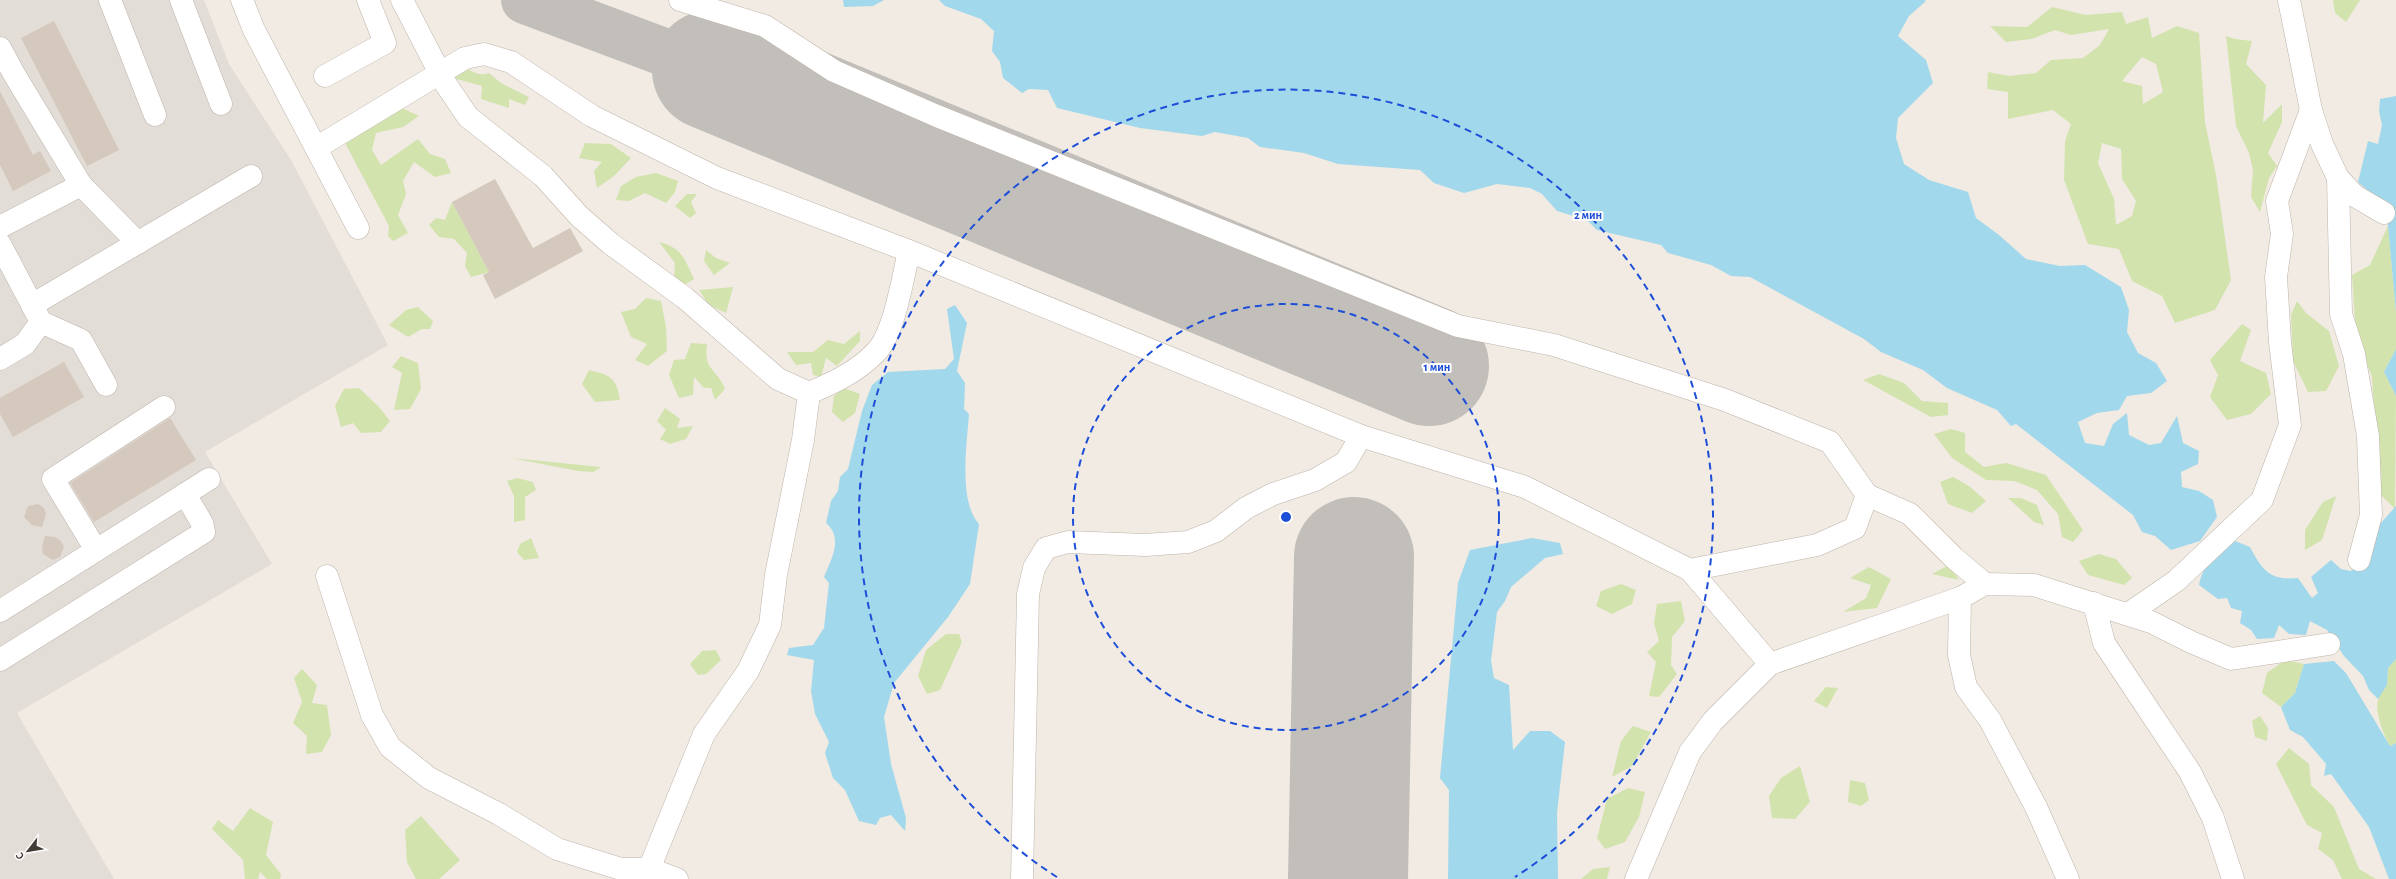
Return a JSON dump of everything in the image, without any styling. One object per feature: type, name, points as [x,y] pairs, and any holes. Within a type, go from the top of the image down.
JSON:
[{"type":"lane","points":[[110,0],[155,115]]},
{"type":"lane","points":[[181,0],[221,104]]},
{"type":"lane","points":[[242,0],[254,30],[358,228]]},
{"type":"lane","points":[[325,76],[385,43],[368,0]]},
{"type":"lane","points":[[402,0],[440,73],[468,117],[543,176],[579,216],[611,244],[685,298],[778,379],[809,393],[842,379],[877,352],[894,317],[909,251]]},
{"type":"lane","points":[[680,0],[765,26],[834,71],[937,116],[1458,326],[1554,345],[1725,400],[1830,442],[1867,495],[1910,514],[1954,558],[1985,584]]},
{"type":"lane","points":[[2289,0],[2311,110],[2322,144],[2338,178],[2355,196],[2384,213]]},
{"type":"lane","points":[[0,48],[81,185],[138,243]]},
{"type":"lane","points":[[316,148],[466,58],[484,54],[511,62],[592,116],[717,178],[909,251],[1361,436],[1525,486],[1690,570],[1770,664]]},
{"type":"lane","points":[[2128,614],[2176,581],[2262,500],[2290,425],[2280,342],[2276,277],[2282,234],[2277,201],[2311,110]]},
{"type":"lane","points":[[0,359],[25,344],[37,314],[138,243],[251,176]]},
{"type":"lane","points":[[2338,178],[2341,314],[2354,354],[2368,436],[2371,515],[2359,560]]},
{"type":"lane","points":[[0,227],[81,185]]},
{"type":"lane","points":[[0,244],[37,314],[81,340],[106,385]]},
{"type":"lane","points":[[647,874],[704,734],[748,671],[770,625],[776,575],[803,440],[809,393]]},
{"type":"lane","points":[[96,550],[53,479],[164,407]]},
{"type":"lane","points":[[1022,879],[1028,594],[1034,568],[1046,548],[1068,542],[1145,545],[1188,542],[1216,532],[1246,508],[1273,494],[1315,480],[1346,462],[1361,436]]},
{"type":"lane","points":[[0,611],[209,479]]},
{"type":"lane","points":[[0,660],[204,532],[202,523],[185,494]]},
{"type":"lane","points":[[1690,570],[1817,545],[1855,528],[1867,495]]},
{"type":"lane","points":[[327,576],[372,715],[390,747],[429,778],[499,814],[557,849],[621,869],[677,879]]},
{"type":"lane","points":[[1636,879],[1690,752],[1712,721],[1770,664],[1960,598],[1985,584],[2034,585],[2094,603],[2151,622],[2191,642],[2231,659],[2329,644]]},
{"type":"lane","points":[[1960,598],[1959,655],[1966,688],[1990,720],[2036,807],[2068,879]]},
{"type":"lane","points":[[2094,603],[2104,643],[2190,772],[2213,818],[2233,879]]},
{"type":"shaded area","points":[[0,0],[204,0],[229,64],[291,160],[388,345],[205,452],[272,564],[17,713],[114,879],[0,879]]},
{"type":"green space","points":[[2333,0],[2360,0],[2346,22],[2335,13]]},
{"type":"green space","points":[[2052,7],[2086,15],[2122,12],[2126,24],[2148,17],[2152,38],[2177,26],[2199,33],[2205,122],[2216,175],[2231,280],[2215,310],[2175,323],[2162,296],[2132,281],[2119,249],[2088,244],[2064,180],[2065,141],[2071,124],[2053,110],[2008,119],[2008,92],[1987,89],[1988,72],[2009,76],[2036,73],[2051,60],[2083,58],[2100,45],[2109,29],[2071,35],[2055,30],[2031,39],[2006,42],[1990,26],[2027,27]],"holes":[[[2142,57],[2156,64],[2163,92],[2143,104],[2142,86],[2122,81]],[[2102,143],[2121,149],[2122,179],[2136,201],[2132,216],[2116,225],[2114,199],[2098,163]]]},
{"type":"green space","points":[[2226,36],[2235,39],[2252,41],[2246,64],[2266,85],[2263,123],[2282,104],[2282,122],[2268,153],[2277,166],[2269,178],[2260,212],[2251,197],[2253,170],[2249,153],[2236,126]]},
{"type":"green space","points":[[456,62],[476,73],[489,73],[501,83],[529,97],[525,105],[509,99],[509,108],[481,99],[482,86],[453,78]]},
{"type":"green space","points":[[402,108],[419,116],[403,127],[376,133],[372,150],[381,165],[418,139],[430,154],[445,159],[451,173],[435,177],[414,162],[403,181],[406,194],[398,215],[408,233],[393,241],[388,236],[389,226],[345,143]]},
{"type":"green space","points":[[585,143],[611,144],[631,158],[614,176],[597,188],[594,171],[602,162],[579,158]]},
{"type":"green space","points":[[656,173],[678,181],[675,192],[666,203],[645,193],[629,201],[616,200],[621,186],[636,177]]},
{"type":"green space","points":[[687,194],[697,194],[691,202],[696,213],[690,218],[675,206]]},
{"type":"green space","points":[[452,202],[489,272],[471,277],[465,266],[467,253],[454,239],[439,237],[429,225],[436,218],[445,220]]},
{"type":"green space","points":[[2388,226],[2396,312],[2396,349],[2384,372],[2396,396],[2395,509],[2379,493],[2372,377],[2356,336],[2352,275],[2370,265]]},
{"type":"green space","points":[[659,242],[667,244],[678,251],[685,260],[694,279],[684,285],[674,278],[675,263]]},
{"type":"green space","points":[[706,250],[716,258],[730,263],[714,275],[704,261]]},
{"type":"green space","points":[[733,287],[726,313],[709,305],[699,290]]},
{"type":"green space","points":[[646,298],[661,301],[666,327],[667,351],[648,366],[635,360],[647,344],[631,337],[621,312],[635,309]]},
{"type":"green space","points":[[2297,301],[2306,313],[2329,331],[2339,366],[2326,391],[2308,392],[2293,361],[2291,315]]},
{"type":"green space","points":[[418,307],[433,321],[430,329],[422,329],[408,337],[389,325],[406,310]]},
{"type":"green space","points":[[2242,324],[2251,330],[2240,361],[2266,373],[2271,394],[2251,414],[2227,420],[2210,397],[2218,375],[2210,360]]},
{"type":"green space","points":[[860,331],[860,341],[837,366],[826,358],[821,377],[813,375],[811,363],[796,365],[787,352],[813,352],[828,340],[844,344]]},
{"type":"green space","points":[[691,343],[707,344],[706,353],[709,365],[722,382],[725,389],[715,400],[711,388],[704,388],[694,377],[693,395],[679,398],[669,375],[674,360],[685,359]]},
{"type":"green space","points":[[401,356],[418,363],[421,389],[410,409],[394,410],[402,373],[392,367]]},
{"type":"green space","points":[[589,370],[611,378],[616,386],[620,400],[595,402],[582,384]]},
{"type":"green space","points":[[1879,374],[1904,383],[1922,401],[1948,403],[1948,415],[1931,417],[1863,380]]},
{"type":"green space","points":[[359,388],[379,407],[390,421],[381,432],[361,433],[353,423],[341,427],[335,406],[344,389]]},
{"type":"green space","points":[[844,388],[860,394],[855,413],[843,422],[832,412],[834,396]]},
{"type":"green space","points":[[665,408],[680,419],[677,428],[693,426],[686,439],[670,444],[660,439],[666,430],[657,421]]},
{"type":"green space","points":[[1951,429],[1965,433],[1965,452],[1984,467],[2006,463],[2046,475],[2083,530],[2073,542],[2062,537],[2058,514],[2037,490],[2014,481],[1986,480],[1952,458],[1934,434]]},
{"type":"green space","points":[[511,458],[601,467],[593,472],[578,471]]},
{"type":"green space","points":[[1953,477],[1969,486],[1986,501],[1972,513],[1948,504],[1940,482]]},
{"type":"green space","points":[[517,478],[533,482],[536,490],[525,497],[525,520],[514,522],[514,496],[507,481]]},
{"type":"green space","points":[[2336,496],[2322,540],[2305,550],[2305,530],[2323,502]]},
{"type":"green space","points":[[2008,498],[2021,498],[2037,505],[2044,525],[2034,522]]},
{"type":"green space","points":[[531,538],[539,558],[524,560],[517,552],[520,544]]},
{"type":"green space","points":[[2099,554],[2116,559],[2132,578],[2124,585],[2088,575],[2079,561]]},
{"type":"green space","points":[[1949,565],[1959,580],[1932,574]]},
{"type":"green space","points":[[1869,567],[1891,579],[1877,608],[1843,612],[1866,598],[1871,585],[1850,578]]},
{"type":"green space","points":[[1621,584],[1636,590],[1632,604],[1612,614],[1596,606],[1601,591]]},
{"type":"green space","points":[[1681,601],[1685,621],[1672,637],[1671,665],[1677,674],[1659,697],[1649,696],[1656,662],[1647,652],[1659,641],[1654,623],[1657,604]]},
{"type":"green space","points":[[946,634],[959,634],[962,642],[940,690],[927,694],[918,676],[926,650]]},
{"type":"green space","points":[[716,650],[721,660],[706,674],[698,675],[690,664],[702,651]]},
{"type":"green space","points":[[2396,659],[2396,743],[2390,746],[2380,722],[2377,709],[2379,697],[2387,681],[2388,668]]},
{"type":"green space","points":[[2285,660],[2304,664],[2295,693],[2281,707],[2262,693],[2267,673]]},
{"type":"green space","points":[[302,669],[317,685],[312,703],[327,705],[331,735],[322,752],[306,754],[307,736],[293,723],[302,702],[294,678]]},
{"type":"green space","points":[[1826,687],[1838,688],[1827,708],[1814,701]]},
{"type":"green space","points":[[2260,716],[2268,728],[2267,741],[2255,737],[2252,721]]},
{"type":"green space","points":[[1633,726],[1651,732],[1632,766],[1612,777],[1621,741]]},
{"type":"green space","points":[[2289,748],[2309,764],[2311,785],[2334,807],[2359,869],[2376,879],[2342,879],[2333,860],[2318,849],[2322,833],[2307,825],[2276,764]]},
{"type":"green space","points":[[1800,766],[1810,802],[1795,819],[1772,818],[1769,796],[1781,778]]},
{"type":"green space","points":[[1850,780],[1865,783],[1869,800],[1861,806],[1848,802]]},
{"type":"green space","points":[[1628,788],[1645,792],[1639,817],[1625,842],[1605,849],[1597,838],[1607,799]]},
{"type":"green space","points":[[250,808],[273,822],[266,855],[281,874],[280,879],[267,879],[260,872],[258,879],[245,879],[243,860],[212,829],[218,820],[233,831]]},
{"type":"green space","points":[[421,816],[460,860],[439,879],[416,879],[407,862],[405,830]]},
{"type":"green space","points":[[1610,867],[1607,879],[1581,879],[1593,869]]},
{"type":"water","points":[[843,0],[884,0],[873,6],[844,7]]},
{"type":"water","points":[[939,0],[1924,0],[1926,1],[1909,16],[1898,36],[1926,60],[1933,83],[1898,118],[1896,138],[1904,164],[1929,180],[1968,192],[1976,218],[1999,235],[2026,259],[2060,266],[2085,265],[2121,287],[2129,310],[2127,332],[2138,353],[2156,363],[2167,381],[2151,393],[2127,396],[2119,410],[2097,413],[2078,422],[2085,443],[2104,446],[2113,424],[2127,413],[2129,435],[2149,445],[2161,443],[2177,416],[2183,443],[2199,451],[2198,464],[2181,472],[2182,487],[2199,491],[2213,500],[2217,517],[2200,541],[2171,550],[2155,536],[2142,532],[2133,515],[2016,424],[2011,426],[1997,410],[1947,388],[1923,370],[1881,352],[1864,339],[1750,277],[1731,276],[1711,265],[1668,253],[1661,245],[1597,230],[1587,220],[1557,211],[1542,194],[1530,188],[1497,184],[1464,193],[1434,183],[1420,170],[1338,164],[1304,153],[1260,147],[1248,138],[1215,132],[1202,136],[1140,128],[1057,108],[1048,90],[1029,89],[1022,93],[1003,78],[1000,62],[992,51],[994,31],[981,19],[945,6]]},
{"type":"water","points":[[2396,96],[2396,312],[2388,226],[2383,204],[2358,182],[2368,141],[2378,144],[2382,125],[2379,111],[2380,99]]},
{"type":"water","points":[[955,305],[967,323],[957,371],[965,383],[964,409],[969,414],[965,472],[968,501],[972,514],[979,524],[970,584],[948,617],[894,683],[884,717],[891,764],[906,818],[905,831],[891,815],[880,818],[876,825],[859,821],[845,790],[833,778],[825,753],[829,742],[815,714],[811,691],[814,660],[787,655],[789,648],[813,645],[824,628],[829,583],[824,577],[832,556],[835,542],[834,535],[826,523],[831,501],[838,491],[840,477],[848,469],[862,411],[872,385],[888,372],[945,369],[954,359],[947,309]]},
{"type":"water","points":[[2396,349],[2396,396],[2384,372]]},
{"type":"water","points":[[2396,506],[2396,659],[2388,668],[2387,685],[2378,699],[2369,690],[2363,676],[2344,656],[2327,630],[2310,621],[2306,635],[2289,634],[2279,625],[2274,638],[2257,639],[2251,630],[2240,623],[2242,611],[2231,608],[2227,598],[2218,599],[2199,585],[2207,565],[2217,554],[2235,541],[2250,547],[2263,568],[2274,576],[2280,578],[2298,578],[2312,598],[2318,593],[2311,577],[2331,560],[2341,569],[2351,571],[2371,552],[2372,533]]},
{"type":"water","points":[[1532,538],[1560,543],[1563,554],[1545,558],[1511,587],[1505,601],[1497,612],[1491,661],[1494,678],[1509,685],[1513,750],[1530,731],[1550,731],[1565,742],[1557,813],[1558,879],[1448,879],[1449,790],[1440,778],[1458,583],[1470,550]]},
{"type":"water","points":[[2334,661],[2346,673],[2390,746],[2396,743],[2396,879],[2389,879],[2369,827],[2331,774],[2324,776],[2326,764],[2303,737],[2290,730],[2281,707],[2295,693],[2304,664]]},
{"type":"building","points":[[54,21],[119,150],[87,166],[21,38]]},
{"type":"building","points":[[0,91],[33,155],[40,151],[51,171],[13,191],[0,165]]},
{"type":"building","points":[[495,179],[533,248],[570,228],[583,251],[495,299],[483,275],[489,272],[452,202]]},
{"type":"building","points":[[64,362],[84,397],[13,437],[0,414],[0,398]]},
{"type":"building","points":[[170,418],[196,460],[94,522],[70,483]]},
{"type":"building","points":[[38,504],[44,508],[46,514],[42,527],[32,525],[24,517],[28,506]]},
{"type":"building","points":[[45,536],[55,537],[61,541],[64,547],[60,557],[53,560],[43,554],[42,546]]},
{"type":"taxiway","points":[[525,0],[712,70]]},
{"type":"runway","points":[[712,70],[1429,366]]},
{"type":"runway","points":[[1348,879],[1354,557]]}]
